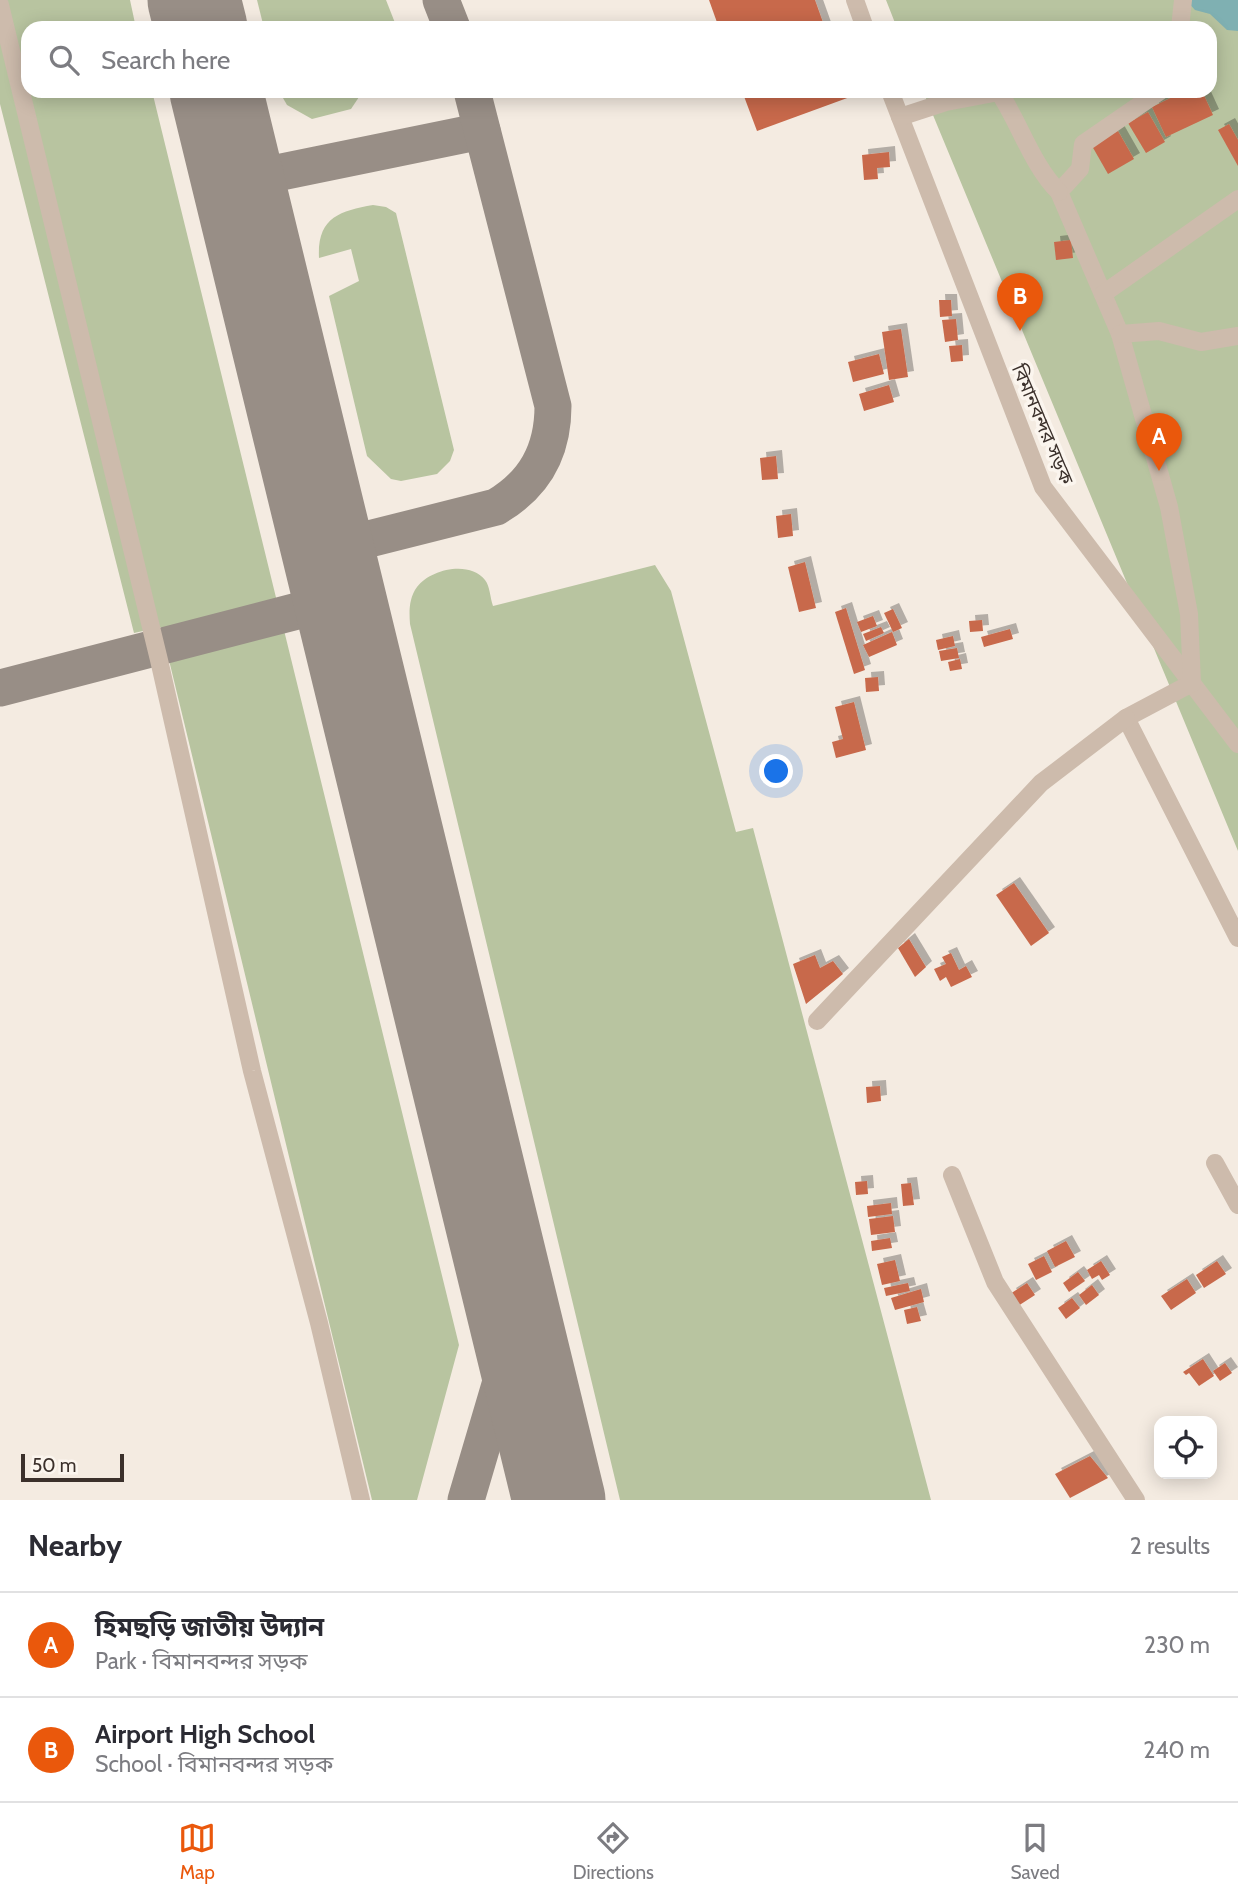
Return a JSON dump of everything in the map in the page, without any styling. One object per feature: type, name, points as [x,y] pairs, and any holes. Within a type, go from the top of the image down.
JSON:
[{"type":"street","points":[[855,0],[862,21]]},
{"type":"street","points":[[1181,21],[1183,0]]},
{"type":"street","points":[[0,5],[21,92]]},
{"type":"street","points":[[23,98],[159,660],[252,1071],[319,1323],[361,1500]]},
{"type":"street","name":"বিমানবন্দর সড়ক","points":[[893,98],[1042,487],[1238,744]]},
{"type":"street","points":[[900,117],[975,98]]},
{"type":"street","points":[[817,1021],[1041,783],[1126,718],[1192,683],[1189,614],[1169,507],[1120,334],[1059,192],[1045,178],[1018,120],[1003,98]]},
{"type":"street","points":[[1059,192],[1080,169],[1083,144],[1150,98]]},
{"type":"street","points":[[1103,294],[1238,199]]},
{"type":"street","points":[[1120,334],[1159,331],[1201,342],[1238,337]]},
{"type":"street","points":[[1126,718],[1238,938]]},
{"type":"street","points":[[1215,1163],[1238,1205]]},
{"type":"street","points":[[952,1175],[995,1282],[1136,1500]]},
{"type":"green space","points":[[0,0],[130,0],[134,21],[21,21],[21,98],[154,98],[459,1345],[417,1500],[372,1500],[161,627],[134,633],[0,104]]},
{"type":"green space","points":[[257,0],[386,0],[394,21],[262,21]]},
{"type":"green space","points":[[886,0],[1238,0],[1238,851],[926,98],[1217,98],[1217,21],[894,21]]},
{"type":"green space","points":[[283,98],[358,98],[351,109],[312,119],[287,105]]},
{"type":"green space","points":[[373,205],[386,207],[396,213],[454,450],[450,461],[437,474],[401,481],[391,479],[367,456],[329,296],[359,281],[351,249],[319,258],[322,234],[332,219],[350,210]]},
{"type":"green space","points":[[655,565],[671,591],[736,832],[753,828],[931,1500],[620,1500],[410,624],[410,609],[414,591],[423,581],[450,569],[470,570],[485,580],[493,606]]},
{"type":"water","points":[[1186,0],[1238,0],[1238,31],[1227,30],[1210,14],[1195,10]]},
{"type":"building","points":[[709,0],[815,0],[822,21],[716,21]]},
{"type":"building","points":[[745,98],[847,98],[757,131]]},
{"type":"building","points":[[1171,98],[1205,98],[1213,115],[1166,137],[1152,107]]},
{"type":"building","points":[[1148,112],[1165,142],[1146,153],[1128,123]]},
{"type":"building","points":[[1229,124],[1238,140],[1238,166],[1218,130]]},
{"type":"building","points":[[1118,131],[1134,159],[1108,174],[1092,146]]},
{"type":"building","points":[[889,152],[890,167],[877,168],[878,179],[864,180],[862,155]]},
{"type":"building","points":[[1071,240],[1073,258],[1056,260],[1054,242]]},
{"type":"building","points":[[939,300],[951,300],[952,316],[940,317]]},
{"type":"building","points":[[956,319],[958,340],[945,342],[942,320]]},
{"type":"building","points":[[901,329],[908,377],[889,380],[882,332]]},
{"type":"building","points":[[962,345],[963,361],[951,362],[949,346]]},
{"type":"building","points":[[879,354],[884,374],[853,382],[848,362]]},
{"type":"building","points":[[889,385],[894,402],[864,411],[859,394]]},
{"type":"building","points":[[776,456],[778,479],[762,480],[760,458]]},
{"type":"building","points":[[791,514],[793,536],[778,538],[776,516]]},
{"type":"building","points":[[805,562],[816,608],[799,612],[788,567]]},
{"type":"building","points":[[846,608],[865,670],[854,674],[835,612]]},
{"type":"building","points":[[893,609],[902,628],[893,632],[884,613]]},
{"type":"building","points":[[873,616],[877,626],[861,632],[857,622]]},
{"type":"building","points":[[982,620],[983,631],[970,632],[969,621]]},
{"type":"building","points":[[881,627],[884,633],[866,641],[863,634]]},
{"type":"building","points":[[1010,629],[1013,639],[984,647],[981,637]]},
{"type":"building","points":[[892,632],[897,645],[869,657],[863,645]]},
{"type":"building","points":[[953,636],[955,646],[938,650],[936,640]]},
{"type":"building","points":[[957,648],[959,658],[941,661],[939,651]]},
{"type":"building","points":[[960,659],[962,669],[950,671],[948,662]]},
{"type":"building","points":[[878,677],[879,691],[866,692],[865,678]]},
{"type":"building","points":[[854,702],[866,750],[836,758],[832,742],[843,739],[835,707]]},
{"type":"building","points":[[1014,883],[1049,933],[1031,946],[996,895]]},
{"type":"building","points":[[909,939],[926,967],[915,977],[898,948]]},
{"type":"building","points":[[951,953],[959,970],[966,966],[972,977],[951,987],[946,977],[940,981],[934,969],[946,964],[942,957]]},
{"type":"building","points":[[815,955],[820,968],[833,961],[843,974],[806,1004],[793,964]]},
{"type":"building","points":[[880,1086],[881,1101],[867,1103],[866,1087]]},
{"type":"building","points":[[867,1181],[868,1194],[856,1195],[855,1182]]},
{"type":"building","points":[[911,1183],[914,1205],[903,1206],[901,1184]]},
{"type":"building","points":[[891,1203],[892,1214],[868,1217],[867,1206]]},
{"type":"building","points":[[893,1216],[895,1232],[871,1235],[869,1219]]},
{"type":"building","points":[[890,1238],[892,1248],[872,1251],[871,1241]]},
{"type":"building","points":[[1066,1241],[1075,1257],[1055,1267],[1047,1251]]},
{"type":"building","points":[[1044,1256],[1052,1272],[1036,1280],[1028,1264]]},
{"type":"building","points":[[895,1260],[900,1281],[882,1285],[877,1264]]},
{"type":"building","points":[[1101,1261],[1110,1275],[1102,1280],[1099,1275],[1092,1279],[1087,1270]]},
{"type":"building","points":[[1217,1261],[1226,1274],[1204,1288],[1196,1275]]},
{"type":"building","points":[[1078,1272],[1085,1281],[1069,1292],[1063,1283]]},
{"type":"building","points":[[1187,1279],[1196,1293],[1171,1310],[1161,1296]]},
{"type":"building","points":[[908,1283],[910,1291],[886,1296],[884,1288]]},
{"type":"building","points":[[1027,1283],[1035,1295],[1018,1306],[1010,1294]]},
{"type":"building","points":[[1092,1285],[1099,1295],[1086,1305],[1079,1295]]},
{"type":"building","points":[[921,1289],[924,1302],[895,1310],[891,1298]]},
{"type":"building","points":[[1072,1298],[1080,1308],[1066,1319],[1058,1308]]},
{"type":"building","points":[[917,1307],[921,1321],[907,1324],[904,1310]]},
{"type":"building","points":[[1203,1359],[1214,1376],[1199,1386],[1189,1373],[1186,1375],[1183,1372]]},
{"type":"building","points":[[1225,1363],[1232,1373],[1220,1381],[1213,1371]]},
{"type":"building","points":[[1090,1456],[1108,1478],[1070,1498],[1055,1474]]},
{"type":"taxiway","points":[[441,0],[449,21]]},
{"type":"taxiway","points":[[369,539],[496,507],[510,498],[531,477],[550,438],[553,406],[474,98]]},
{"type":"taxiway","points":[[238,181],[482,131]]},
{"type":"taxiway","points":[[319,513],[328,526],[340,534],[369,539],[353,548],[343,559],[338,591]]},
{"type":"taxiway","points":[[0,688],[340,600]]},
{"type":"taxiway","points":[[466,1500],[510,1351],[513,1334],[511,1302]]},
{"type":"runway","points":[[194,0],[199,21]]},
{"type":"runway","points":[[218,98],[559,1500]]},
{"type":"place","name":"Airport High School","points":[[1020,331]]},
{"type":"place","name":"হিমছড়ি জাতীয় উদ্যান","points":[[1159,471]]}]
